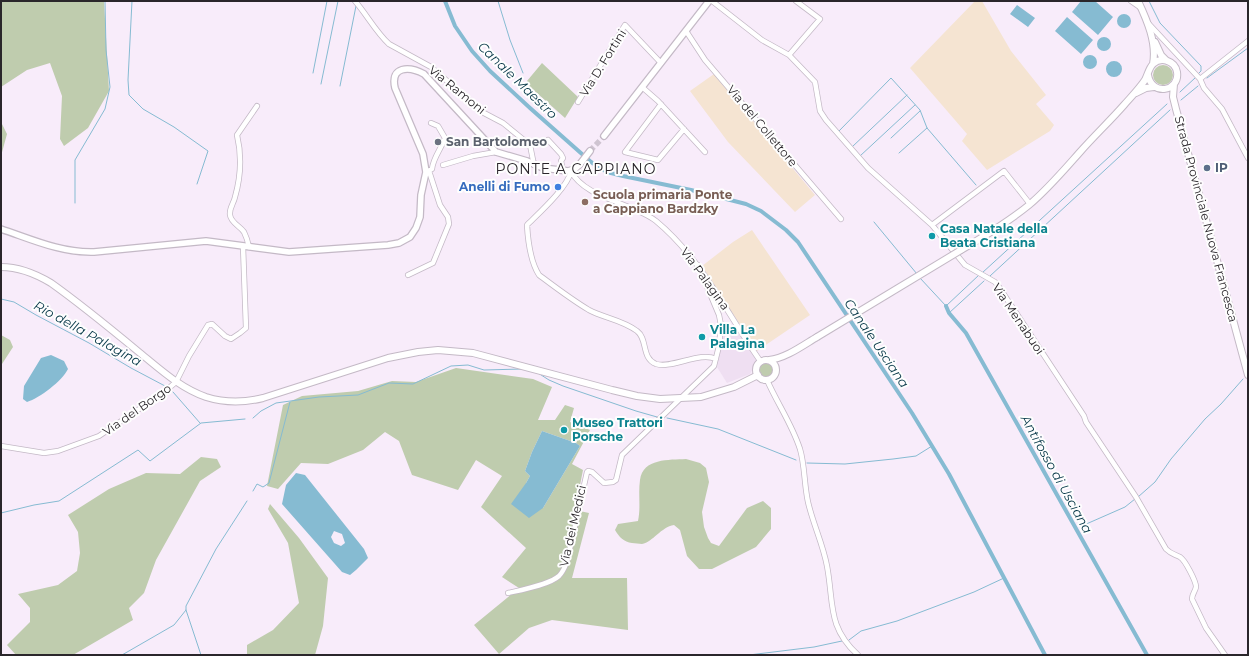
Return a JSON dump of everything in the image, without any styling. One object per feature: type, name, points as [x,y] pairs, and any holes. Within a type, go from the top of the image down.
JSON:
[{"type":"main road","points":[[1138,1],[1148,22],[1151,34],[1154,53],[1148,75],[1150,83],[1154,87]]},
{"type":"main road","points":[[1133,95],[1146,88],[1170,88],[1174,84],[1177,77],[1177,70],[1173,64],[1161,55],[1151,34]]},
{"type":"main road","points":[[1152,64],[1161,60],[1167,60]]},
{"type":"main road","points":[[785,356],[776,369],[773,377],[767,380],[758,375],[757,368],[760,362],[785,356],[1003,225],[1030,204],[1052,183],[1133,95],[1148,75]]},
{"type":"main road","name":"Strada Provinciale Nuova Francesca","points":[[1174,84],[1173,97],[1176,109],[1248,375]]},
{"type":"main road","name":"Strada Provinciale Nuova Francesca","points":[[1162,89],[1171,99],[1176,109]]},
{"type":"main road","points":[[1,267],[20,269],[32,273],[51,283],[176,382],[204,396],[217,400],[233,402],[249,401],[277,394],[388,358],[438,350],[473,353],[637,396],[660,399],[701,397],[734,387],[758,375]]},
{"type":"main road","points":[[768,360],[773,363],[776,369]]},
{"type":"street","name":"Via Ramoni","points":[[355,1],[389,44],[431,67],[484,113],[503,123],[530,145],[534,165]]},
{"type":"street","points":[[604,136],[711,1]]},
{"type":"street","name":"Via Menabuoi","points":[[711,1],[762,40],[789,55],[816,82],[820,111],[826,120],[868,168],[932,225],[965,265],[995,282],[999,287],[1084,416],[1086,422],[1136,498],[1166,549],[1171,554],[1181,558],[1195,581],[1196,586],[1192,599],[1206,628],[1225,655]]},
{"type":"street","points":[[789,55],[820,19],[796,1]]},
{"type":"street","points":[[1131,1],[1142,8]]},
{"type":"street","points":[[1148,22],[1200,79],[1204,88],[1222,109],[1248,158]]},
{"type":"street","name":"Via D. Fortini","points":[[578,102],[625,25],[661,63]]},
{"type":"street","name":"Via del Collettore","points":[[686,31],[705,60],[841,219]]},
{"type":"street","points":[[1200,79],[1248,41]]},
{"type":"street","points":[[408,275],[433,263],[449,224],[448,217],[440,205],[423,154],[395,88],[394,78],[397,73],[403,69],[410,68],[424,74],[496,152]]},
{"type":"street","points":[[642,87],[661,104],[705,152]]},
{"type":"street","points":[[661,104],[625,152],[658,160],[684,129]]},
{"type":"street","points":[[246,246],[248,241],[243,231],[234,223],[230,216],[230,208],[235,198],[240,174],[240,150],[236,135],[257,106]]},
{"type":"street","points":[[1,229],[56,247],[78,252],[94,252],[206,241],[289,252],[388,246],[399,243],[410,237],[416,228],[420,217],[421,195],[433,161],[445,138],[438,126],[431,123]]},
{"type":"street","points":[[548,140],[563,158],[561,161],[563,171]]},
{"type":"street","points":[[590,151],[562,188],[527,226],[532,258],[539,275],[590,310],[630,326],[638,332],[641,337],[645,351],[649,358],[656,364],[664,364],[704,358],[716,359],[721,325],[719,315],[698,266]]},
{"type":"street","points":[[442,165],[473,156],[496,152],[527,161],[534,165],[572,173]]},
{"type":"street","points":[[932,225],[1004,171],[1030,204]]},
{"type":"street","name":"Via Palagina","points":[[572,173],[586,187],[646,214],[685,249],[713,287],[760,362]]},
{"type":"street","name":"Via del Borgo","points":[[1,446],[44,453],[58,450],[99,436],[163,394],[176,382],[189,356],[208,326],[212,324],[225,336],[231,339],[240,333],[246,328],[246,246]]},
{"type":"street","name":"Via dei Medici","points":[[508,593],[536,586],[557,578],[560,575],[567,562],[587,472],[592,472],[604,483],[613,482],[616,480],[622,455],[710,371],[714,366],[716,359]]},
{"type":"street","points":[[767,380],[784,411],[799,448],[804,467],[811,514],[827,565],[833,615],[841,634],[852,650],[858,655]]},
{"type":"shaded area","points":[[975,1],[982,1],[1011,51],[1046,95],[1036,104],[1054,125],[1050,131],[987,170],[962,141],[967,134],[910,68]]},
{"type":"shaded area","points":[[714,74],[815,195],[795,212],[728,142],[690,91]]},
{"type":"shaded area","points":[[752,230],[810,315],[757,351],[702,266],[733,242]]},
{"type":"shaded area","points":[[734,326],[756,359],[750,374],[727,383],[717,367],[724,331]]},
{"type":"green space","points":[[1,1],[104,1],[109,91],[88,128],[64,146],[60,139],[62,96],[50,63],[27,70],[1,87]]},
{"type":"green space","points":[[542,63],[578,97],[565,118],[529,86],[527,81]]},
{"type":"green space","points":[[1159,65],[1167,65],[1173,71],[1173,79],[1167,85],[1159,85],[1153,79],[1153,71]]},
{"type":"green space","points":[[1,122],[7,134],[1,156]]},
{"type":"green space","points":[[1,335],[10,340],[13,347],[2,364]]},
{"type":"green space","points":[[766,362],[772,364],[774,370],[772,376],[766,378],[760,376],[758,370],[760,364]]},
{"type":"green space","points":[[456,368],[533,379],[552,387],[538,420],[555,420],[565,405],[574,408],[570,422],[590,430],[572,464],[583,470],[575,510],[589,513],[572,578],[627,578],[628,630],[552,620],[529,628],[499,654],[474,625],[519,588],[502,577],[526,548],[481,507],[502,476],[476,460],[458,490],[412,475],[399,441],[385,432],[363,450],[328,464],[301,463],[278,489],[267,486],[283,405],[302,396],[358,391],[392,381],[416,382]],"holes":[[[542,431],[576,443],[580,446],[543,508],[526,483],[530,476],[525,471]]]},
{"type":"green space","points":[[201,457],[217,459],[221,467],[200,481],[156,560],[144,593],[129,608],[133,620],[73,655],[16,655],[7,645],[30,622],[30,608],[18,594],[58,585],[77,571],[80,553],[78,532],[68,515],[109,489],[146,473],[180,474]]},
{"type":"green space","points":[[686,459],[700,463],[706,468],[709,482],[702,512],[704,527],[711,543],[719,546],[747,508],[763,501],[771,508],[771,529],[756,547],[712,569],[699,569],[687,556],[680,530],[674,525],[669,526],[646,543],[642,544],[627,542],[620,537],[615,530],[618,524],[638,521],[640,480],[642,473],[646,468],[651,464],[665,460]]},
{"type":"green space","points":[[270,504],[299,538],[328,578],[323,626],[315,655],[247,655],[247,645],[273,630],[299,603],[288,543],[268,509]]},
{"type":"water","points":[[1081,1],[1095,1],[1113,17],[1098,35],[1072,12]]},
{"type":"water","points":[[1017,5],[1035,18],[1028,27],[1010,14]]},
{"type":"water","points":[[1124,14],[1129,16],[1131,21],[1129,26],[1124,28],[1119,26],[1117,21],[1119,16]]},
{"type":"water","points":[[1067,17],[1093,40],[1081,54],[1055,31]]},
{"type":"water","points":[[1104,37],[1109,39],[1111,44],[1109,49],[1104,51],[1099,49],[1097,44],[1099,39]]},
{"type":"water","points":[[1090,55],[1095,57],[1097,62],[1095,67],[1090,69],[1085,67],[1083,62],[1085,57]]},
{"type":"water","points":[[1111,61],[1117,61],[1122,66],[1120,75],[1117,77],[1111,77],[1106,72],[1106,66]]},
{"type":"water","points":[[51,355],[64,361],[68,369],[61,379],[50,388],[38,397],[27,402],[23,399],[24,386],[41,358]]},
{"type":"water","points":[[542,431],[576,443],[580,446],[543,508],[529,518],[511,504],[530,476],[525,471]]},
{"type":"water","points":[[296,473],[305,475],[364,549],[368,558],[350,575],[342,572],[282,504],[286,485]],"holes":[[[334,531],[342,534],[345,543],[341,546],[334,543],[331,537]]]},
{"type":"waterway","points":[[75,203],[75,160],[105,109],[110,87],[106,50],[105,1]]},
{"type":"waterway","points":[[132,1],[128,80],[129,95],[143,109],[174,127],[208,151],[197,184]]},
{"type":"waterway","points":[[313,73],[327,1]]},
{"type":"waterway","points":[[321,84],[338,1]]},
{"type":"waterway","name":"Canale Usciana","points":[[445,1],[455,26],[472,51],[490,71],[591,162],[607,172],[691,190],[746,204],[761,211],[786,230],[798,242],[912,413],[949,474],[1045,655]]},
{"type":"waterway","name":"Canale Maestro","points":[[498,1],[510,40],[523,73]]},
{"type":"waterway","points":[[1149,1],[1160,23],[1201,66],[1201,71],[1199,73]]},
{"type":"waterway","points":[[340,86],[356,6]]},
{"type":"waterway","points":[[1207,78],[1248,48]]},
{"type":"waterway","points":[[839,131],[891,78],[920,110],[927,128],[976,185]]},
{"type":"waterway","points":[[1180,92],[1195,78]]},
{"type":"waterway","points":[[1181,100],[1198,86]]},
{"type":"waterway","points":[[852,147],[907,95]]},
{"type":"waterway","points":[[982,273],[1167,104]]},
{"type":"waterway","points":[[860,156],[915,105]]},
{"type":"waterway","points":[[990,276],[1170,110]]},
{"type":"waterway","points":[[891,138],[920,111]]},
{"type":"waterway","points":[[899,153],[927,128]]},
{"type":"waterway","points":[[874,222],[917,274]]},
{"type":"waterway","name":"Antifosso di Usciana","points":[[920,278],[946,306],[979,275]]},
{"type":"waterway","points":[[949,313],[984,281]]},
{"type":"waterway","name":"Rio della Palagina","points":[[1,299],[14,302],[165,386]]},
{"type":"waterway","name":"Antifosso di Usciana","points":[[946,306],[949,313],[966,333],[1147,655]]},
{"type":"waterway","name":"Rio della Palagina","points":[[253,418],[261,411],[276,403],[319,397],[358,395],[389,383],[413,384],[451,366],[468,365],[484,370],[522,369]]},
{"type":"waterway","name":"Rio della Palagina","points":[[538,373],[563,386],[657,417]]},
{"type":"waterway","points":[[1138,497],[1155,482],[1171,459],[1205,419],[1221,404],[1243,379]]},
{"type":"waterway","name":"Rio della Palagina","points":[[173,392],[200,423]]},
{"type":"waterway","points":[[253,491],[257,484],[263,487],[269,483],[290,402]]},
{"type":"waterway","name":"Rio della Palagina","points":[[667,418],[718,429],[796,460]]},
{"type":"waterway","points":[[1,513],[59,501],[138,450],[150,461],[201,423],[245,419]]},
{"type":"waterway","name":"Rio della Palagina","points":[[807,463],[845,464],[916,456],[932,446]]},
{"type":"waterway","points":[[1084,525],[1125,507],[1135,499]]},
{"type":"waterway","points":[[122,655],[174,625],[186,610],[186,606],[216,549],[247,501]]},
{"type":"waterway","points":[[849,640],[861,631],[897,621],[974,592],[1004,578]]},
{"type":"waterway","points":[[186,610],[201,655]]},
{"type":"waterway","points":[[749,655],[814,647],[842,641]]},
{"type":"tunnel","points":[[590,151],[604,136]]},
{"type":"place","name":"San Bartolomeo","points":[[438,142]]},
{"type":"place","name":"IP","points":[[1207,168]]},
{"type":"place","name":"Anelli di Fumo","points":[[558,187]]},
{"type":"place","name":"Scuola primaria Ponte a Cappiano Bardzky","points":[[585,202]]},
{"type":"place","name":"Casa Natale della Beata Cristiana","points":[[932,236]]},
{"type":"place","name":"Villa La Palagina","points":[[702,337]]},
{"type":"place","name":"Museo Trattori Porsche","points":[[564,430]]},
{"type":"district","name":"PONTE A CAPPIANO","points":[[576,169]]}]
